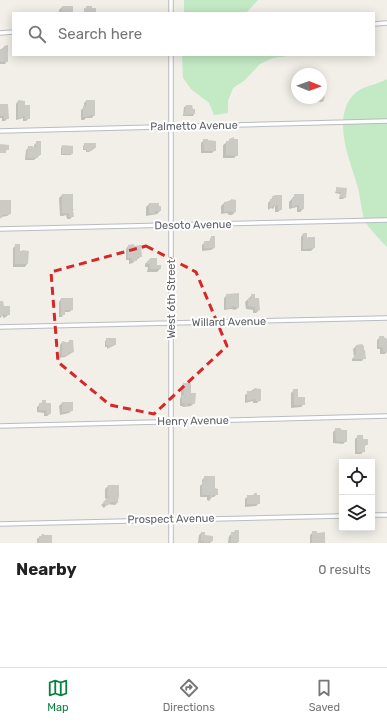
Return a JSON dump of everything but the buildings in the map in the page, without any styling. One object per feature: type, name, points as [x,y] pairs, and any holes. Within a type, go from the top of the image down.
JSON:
[{"type":"street","points":[[171,0],[171,12]]},
{"type":"street","points":[[375,24],[387,23]]},
{"type":"street","points":[[0,33],[12,32]]},
{"type":"street","name":"West 6th Street","points":[[171,56],[171,543]]},
{"type":"street","name":"Palmetto Avenue","points":[[0,131],[387,121]]},
{"type":"street","name":"Desoto Avenue","points":[[0,229],[387,220]]},
{"type":"street","name":"Willard Avenue","points":[[0,327],[387,318]]},
{"type":"street","name":"Henry Avenue","points":[[0,426],[387,416]]},
{"type":"street","points":[[375,515],[387,514]]},
{"type":"street","name":"Prospect Avenue","points":[[0,524],[339,516]]},
{"type":"highlighted area","points":[[146,246],[196,272],[227,346],[154,414],[110,405],[58,362],[51,272]]},
{"type":"green space","points":[[184,0],[258,0],[247,12],[184,12]]},
{"type":"green space","points":[[182,56],[288,56],[273,58],[260,64],[245,80],[233,88],[228,101],[228,113],[214,115],[209,103],[191,89],[183,78]]},
{"type":"green space","points":[[387,79],[387,247],[365,221],[358,188],[345,144],[343,120],[345,109],[354,94],[363,88]]}]
